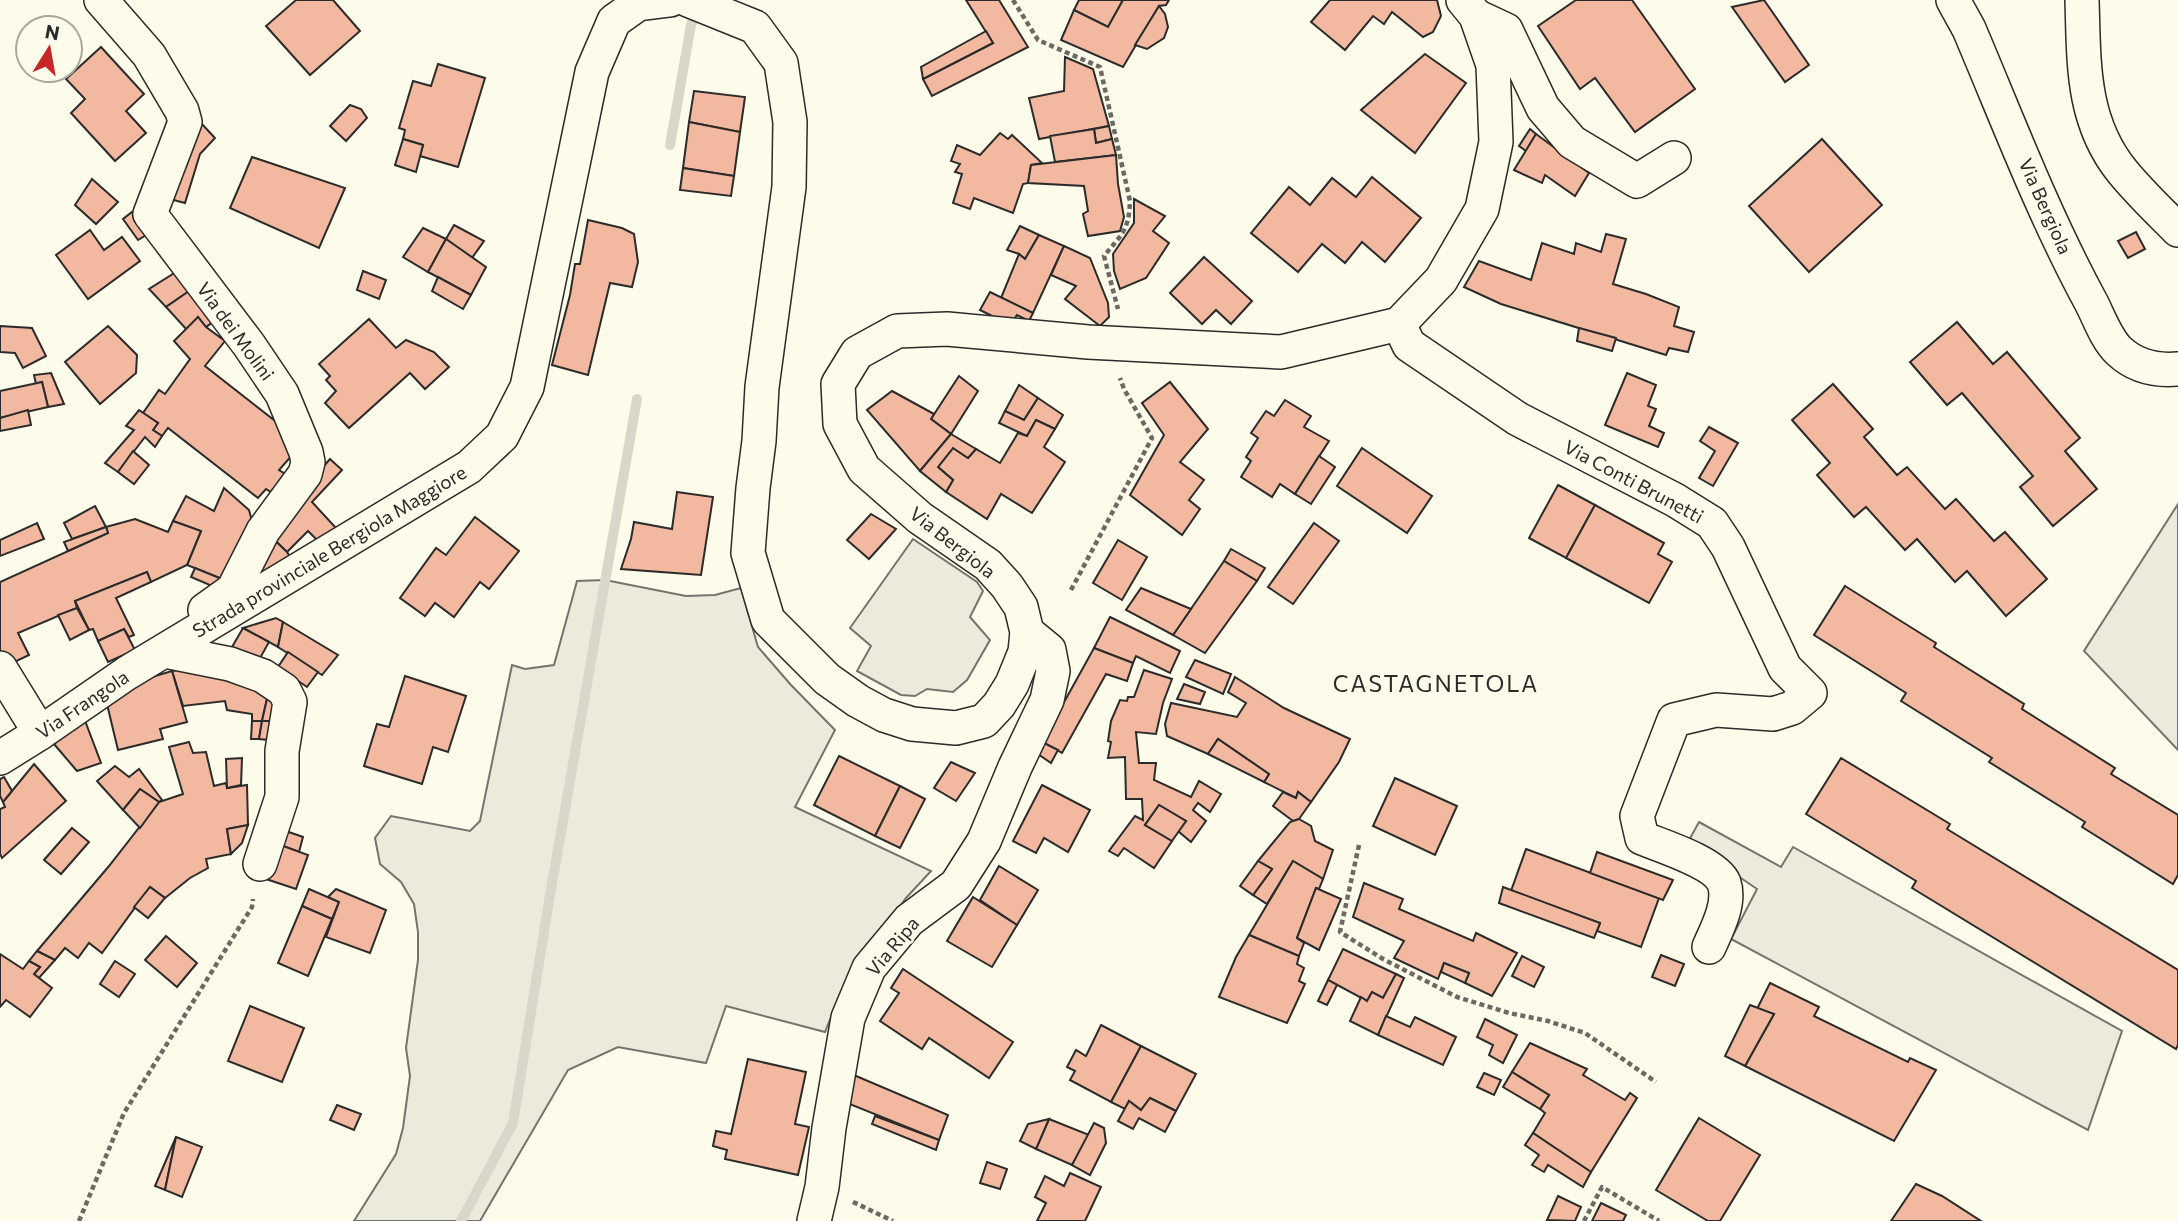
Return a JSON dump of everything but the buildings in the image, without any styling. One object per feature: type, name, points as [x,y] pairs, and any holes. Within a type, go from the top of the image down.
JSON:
[{"type":"street","name":"Via dei Molini","points":[[101,0],[149,55],[182,111],[185,121],[150,214],[249,345],[282,394],[308,462],[305,474],[263,531],[233,590],[171,636],[165,651]]},
{"type":"street","name":"Strada provinciale Bergiola Maggiore","points":[[165,651],[469,467],[502,436],[527,387],[592,72],[614,21],[638,4],[670,0]]},
{"type":"street","points":[[688,0],[755,27],[781,63],[790,121],[789,187],[762,387],[760,441],[748,553],[768,620],[827,679],[858,701],[884,715],[912,724],[956,728],[984,721],[999,705],[1013,684],[1025,652],[1027,632]]},
{"type":"street","name":"Via Bergiola","points":[[1953,0],[1969,29],[2053,226],[2083,289],[2116,348],[2132,361],[2161,370],[2178,369]]},
{"type":"street","points":[[2082,0],[2085,85],[2101,137],[2122,171],[2178,230]]},
{"type":"street","points":[[1470,8],[1506,30],[1543,108],[1572,142],[1637,181],[1674,158]]},
{"type":"street","points":[[1398,324],[1441,280],[1482,209],[1496,142],[1493,65],[1470,8]]},
{"type":"street","name":"Via Bergiola","points":[[1027,632],[1021,607],[988,565],[920,518],[864,469],[840,424],[838,384],[857,353],[898,331],[947,329],[1128,344],[1281,352],[1398,324]]},
{"type":"street","name":"Via Conti Brunetti","points":[[1398,324],[1409,345],[1518,419],[1675,500],[1712,523],[1728,547],[1784,668],[1810,693],[1792,708],[1773,714],[1716,710],[1674,720],[1637,816],[1642,838],[1705,864],[1724,881],[1726,897],[1721,921],[1709,947]]},
{"type":"street","name":"Via Ripa","points":[[814,1221],[822,1187],[848,1018],[869,968],[909,920],[956,885],[984,841],[1047,700],[1053,671],[1049,650],[1027,632]]},
{"type":"street","name":"Via Frangola","points":[[0,758],[127,673],[165,651]]},
{"type":"street","points":[[165,651],[230,664],[263,676],[284,690],[290,702],[282,751],[282,797],[260,864]]},
{"type":"street","points":[[0,668],[40,733]]},
{"type":"path","points":[[1013,0],[1038,40],[1100,67],[1129,201],[1129,220],[1122,234],[1104,256],[1128,344],[1119,375],[1124,389],[1153,438],[1071,590]]},
{"type":"path","points":[[1359,845],[1340,932],[1383,959],[1457,997],[1585,1033],[1656,1082]]},
{"type":"path","points":[[79,1221],[124,1113],[252,907],[260,864]]},
{"type":"path","points":[[1584,1221],[1602,1187],[1659,1221]]},
{"type":"shaded area","points":[[2178,504],[2178,750],[2084,651]]},
{"type":"shaded area","points":[[913,539],[977,582],[983,591],[970,617],[990,640],[967,680],[953,692],[927,689],[915,696],[901,695],[857,671],[871,646],[850,628]]},
{"type":"shaded area","points":[[605,580],[686,596],[715,595],[741,588],[758,647],[835,730],[795,807],[931,871],[906,898],[844,985],[825,1032],[726,1006],[706,1063],[618,1047],[568,1070],[480,1221],[354,1221],[396,1154],[403,1128],[410,1076],[406,1048],[418,960],[414,904],[401,882],[380,864],[375,838],[391,816],[470,831],[480,821],[512,665],[525,669],[554,665],[577,581]]},
{"type":"shaded area","points":[[1699,822],[1781,867],[1793,847],[2122,1031],[2088,1130],[1731,939],[1757,889],[1688,842]]},
{"type":"waterway","points":[[670,145],[691,25],[697,9]]},
{"type":"waterway","points":[[461,1221],[513,1123],[637,399]]},
{"type":"district","name":"CASTAGNETOLA","points":[[1436,683]]}]
